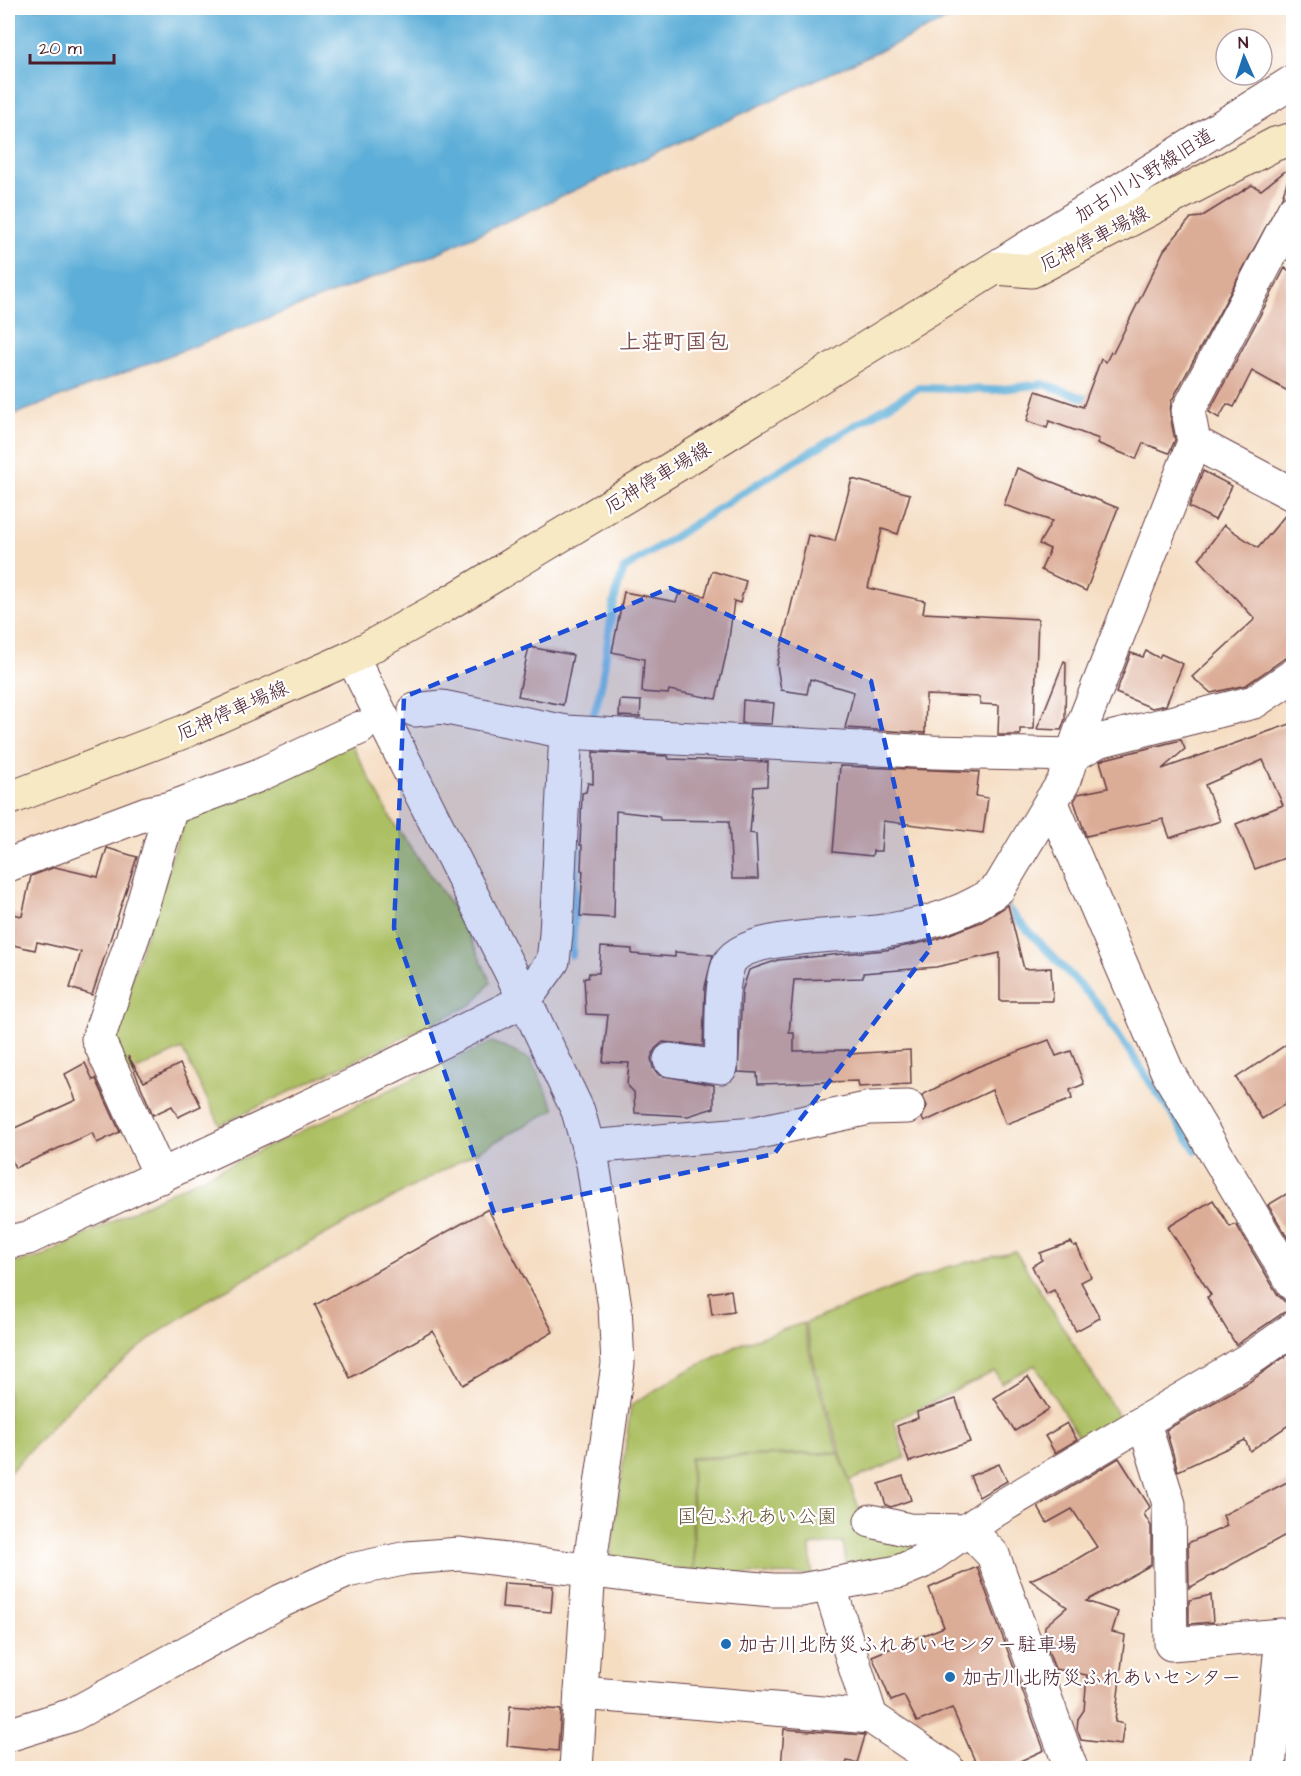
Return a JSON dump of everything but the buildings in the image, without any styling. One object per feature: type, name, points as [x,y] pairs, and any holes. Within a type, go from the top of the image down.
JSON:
[{"type":"main road","name":"厄神停車場線","points":[[8,800],[186,731],[352,657],[452,601],[707,447],[995,268],[1032,271],[1275,144],[1293,139]]},
{"type":"street","name":"加古川小野線旧道","points":[[995,268],[1293,81]]},
{"type":"street","points":[[670,1060],[721,1066],[725,979],[728,964],[737,955],[767,943],[884,931],[946,916],[987,898],[999,888],[1063,783],[1080,732],[1194,442],[1188,411],[1293,210]]},
{"type":"street","points":[[1194,442],[1293,495]]},
{"type":"street","points":[[352,657],[525,1000],[578,1111],[593,1164],[615,1307],[618,1364],[589,1570],[576,1768]]},
{"type":"street","points":[[415,710],[442,707],[566,732],[933,752],[1074,755],[1098,741],[1254,702],[1293,675]]},
{"type":"street","points":[[8,865],[147,813],[171,808],[257,776],[360,728]]},
{"type":"street","points":[[8,1242],[28,1238],[161,1177],[525,1000],[553,961],[566,732]]},
{"type":"street","points":[[1051,801],[1168,1073],[1293,1285]]},
{"type":"street","points":[[161,1177],[98,1039],[136,928],[171,808]]},
{"type":"street","points":[[588,1147],[755,1133],[870,1108],[908,1107]]},
{"type":"street","points":[[8,1735],[72,1714],[281,1601],[347,1571],[407,1558],[460,1554],[772,1590],[801,1590],[898,1572],[922,1562],[970,1531],[994,1511],[1256,1355],[1293,1328]]},
{"type":"street","points":[[1144,1423],[1169,1504],[1171,1644],[1282,1635],[1269,1768]]},
{"type":"street","points":[[871,1521],[909,1530],[970,1531],[993,1555],[1071,1768]]},
{"type":"street","points":[[829,1585],[871,1717]]},
{"type":"street","points":[[581,1693],[871,1717],[947,1768]]},
{"type":"highlighted area","points":[[670,588],[871,681],[931,948],[774,1154],[494,1213],[394,928],[404,697]]},
{"type":"green space","points":[[351,744],[393,822],[461,919],[491,982],[473,1004],[220,1125],[182,1049],[125,1075],[112,1038],[186,814]]},
{"type":"green space","points":[[492,1042],[530,1059],[555,1109],[208,1300],[154,1336],[74,1402],[8,1474],[8,1264],[42,1257],[169,1193]]},
{"type":"green space","points":[[1015,1251],[1124,1425],[1084,1446],[1035,1365],[1001,1383],[995,1371],[894,1421],[905,1458],[849,1481],[816,1370],[805,1323],[943,1268]]},
{"type":"green space","points":[[803,1323],[814,1371],[838,1452],[690,1458],[694,1571],[610,1563],[631,1405],[685,1372],[743,1343]]},
{"type":"green space","name":"国包ふれあい公園","points":[[839,1453],[866,1528],[931,1542],[921,1550],[847,1571],[843,1542],[810,1546],[812,1575],[695,1573],[691,1459]]},
{"type":"water","points":[[8,8],[973,8],[433,255],[8,417]]},
{"type":"waterway","points":[[589,727],[601,688],[613,608],[624,569],[766,478],[918,388],[994,390],[1043,384],[1096,402]]},
{"type":"waterway","points":[[572,955],[577,838]]},
{"type":"waterway","points":[[999,900],[1096,1002],[1196,1150]]},
{"type":"place","name":"加古川北防災ふれあいセンター駐車場","points":[[726,1644]]},
{"type":"place","name":"加古川北防災ふれあいセンター","points":[[950,1677]]},
{"type":"district","name":"上荘町国包","points":[[674,341]]}]
